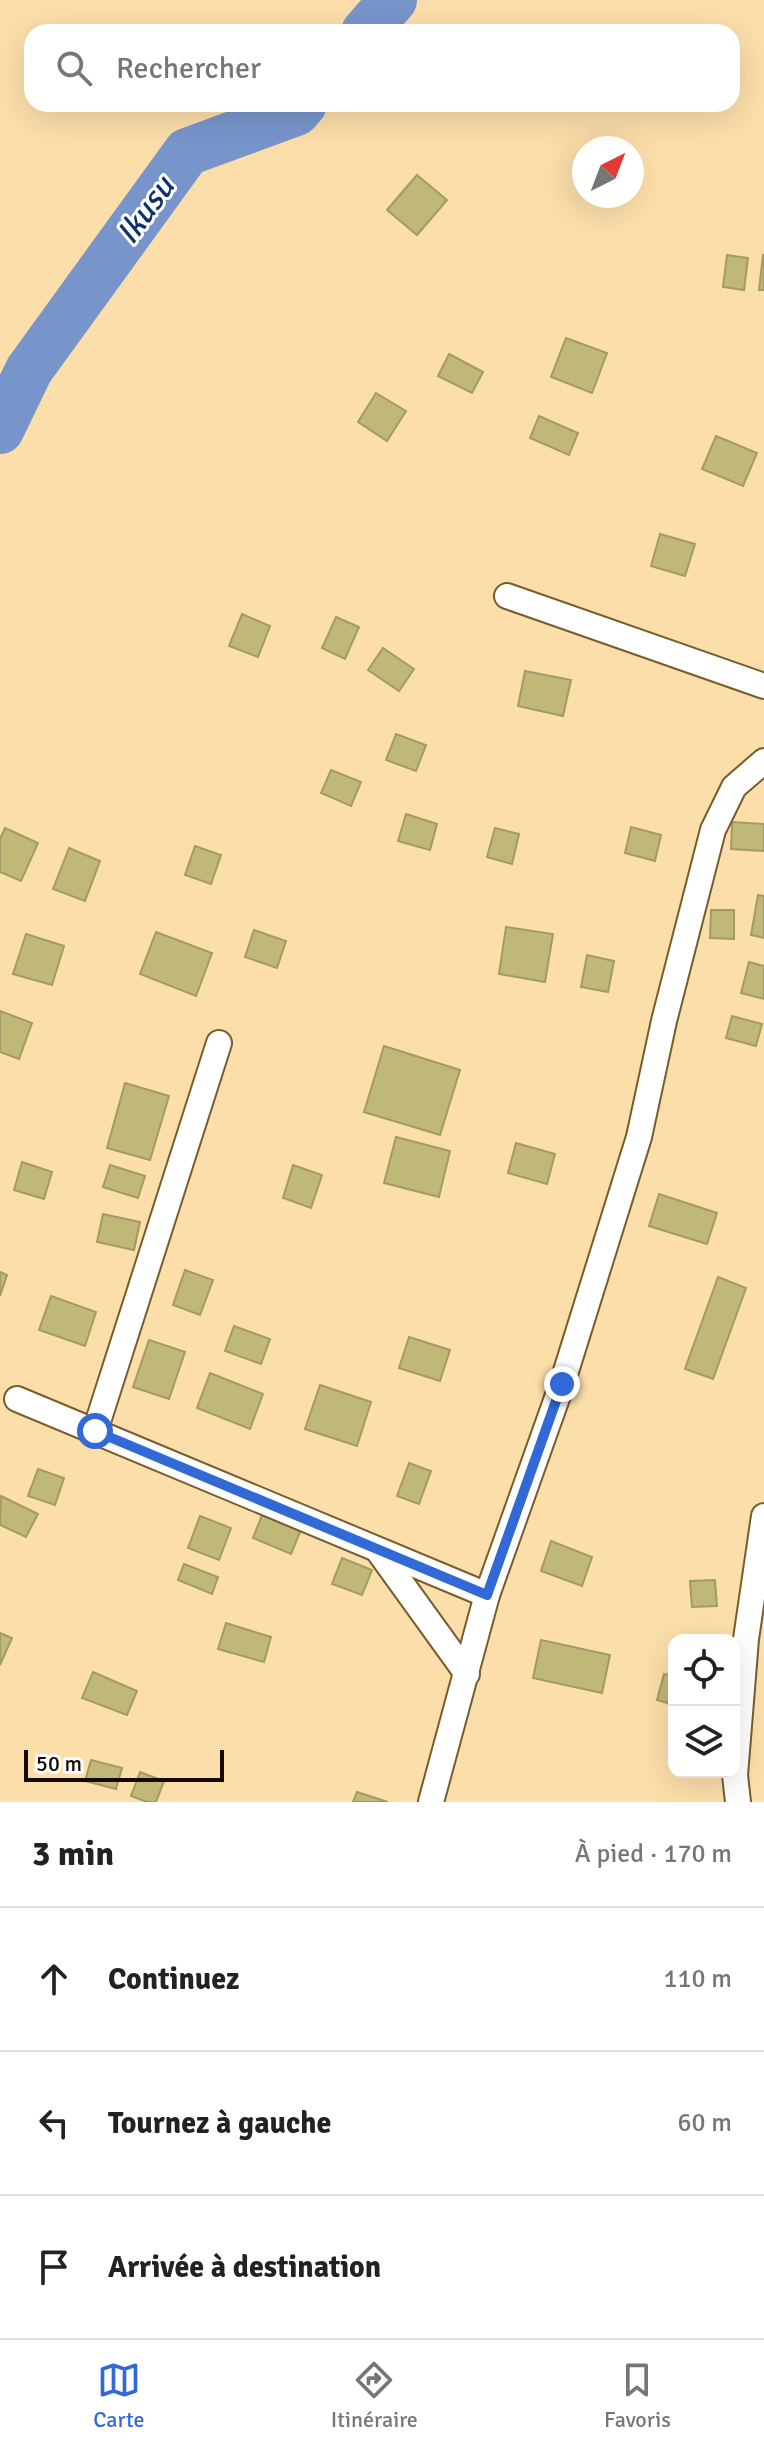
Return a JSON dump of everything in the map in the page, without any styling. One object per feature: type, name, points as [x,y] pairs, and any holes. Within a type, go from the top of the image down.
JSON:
[{"type":"street","points":[[507,596],[764,686]]},
{"type":"street","points":[[431,1802],[487,1595],[562,1384],[639,1137],[664,1021],[713,830],[734,787],[764,761]]},
{"type":"street","points":[[95,1431],[219,1043]]},
{"type":"street","points":[[17,1399],[487,1595]]},
{"type":"street","points":[[738,1802],[735,1775],[746,1639],[764,1516]]},
{"type":"street","points":[[377,1550],[467,1674]]},
{"type":"building","points":[[417,175],[447,200],[417,235],[387,210]]},
{"type":"building","points":[[727,255],[748,258],[744,290],[723,287]]},
{"type":"building","points":[[763,255],[764,290],[759,290]]},
{"type":"building","points":[[566,338],[607,353],[592,393],[551,377]]},
{"type":"building","points":[[449,354],[483,372],[472,393],[438,376]]},
{"type":"building","points":[[376,393],[406,411],[387,441],[358,422]]},
{"type":"building","points":[[539,416],[578,433],[569,455],[530,438]]},
{"type":"building","points":[[716,436],[757,453],[743,486],[702,469]]},
{"type":"building","points":[[660,534],[695,544],[685,576],[651,566]]},
{"type":"building","points":[[242,614],[270,626],[258,657],[229,646]]},
{"type":"building","points":[[336,617],[359,627],[345,659],[322,648]]},
{"type":"building","points":[[383,648],[414,669],[399,691],[368,670]]},
{"type":"building","points":[[525,671],[571,680],[563,716],[518,706]]},
{"type":"building","points":[[396,734],[426,745],[416,771],[386,760]]},
{"type":"building","points":[[331,770],[361,782],[351,806],[321,793]]},
{"type":"building","points":[[406,814],[437,824],[430,850],[398,841]]},
{"type":"building","points":[[732,822],[764,824],[764,851],[731,849]]},
{"type":"building","points":[[631,827],[661,835],[655,861],[625,853]]},
{"type":"building","points":[[5,828],[38,843],[21,881],[0,872],[0,839]]},
{"type":"building","points":[[495,828],[519,834],[512,864],[487,857]]},
{"type":"building","points":[[195,846],[221,855],[211,884],[185,875]]},
{"type":"building","points":[[69,848],[100,861],[85,901],[53,889]]},
{"type":"building","points":[[758,895],[764,896],[764,938],[751,935]]},
{"type":"building","points":[[711,910],[734,910],[734,939],[710,938]]},
{"type":"building","points":[[506,927],[553,934],[545,982],[499,974]]},
{"type":"building","points":[[254,930],[286,941],[277,968],[245,957]]},
{"type":"building","points":[[156,932],[212,953],[196,996],[140,974]]},
{"type":"building","points":[[26,934],[64,946],[52,985],[13,974]]},
{"type":"building","points":[[587,955],[614,961],[608,992],[581,987]]},
{"type":"building","points":[[749,962],[764,966],[764,999],[741,993]]},
{"type":"building","points":[[0,1011],[32,1023],[19,1059],[0,1052]]},
{"type":"building","points":[[732,1016],[762,1024],[756,1046],[726,1038]]},
{"type":"building","points":[[384,1046],[460,1070],[440,1135],[364,1112]]},
{"type":"building","points":[[125,1083],[169,1096],[150,1160],[107,1148]]},
{"type":"building","points":[[396,1137],[450,1151],[439,1197],[384,1183]]},
{"type":"building","points":[[516,1143],[555,1154],[547,1184],[508,1173]]},
{"type":"building","points":[[22,1162],[52,1172],[44,1199],[14,1190]]},
{"type":"building","points":[[110,1165],[145,1176],[138,1198],[103,1187]]},
{"type":"building","points":[[293,1165],[322,1175],[311,1208],[283,1198]]},
{"type":"building","points":[[659,1194],[717,1213],[707,1244],[649,1226]]},
{"type":"building","points":[[103,1214],[140,1222],[134,1250],[97,1242]]},
{"type":"building","points":[[185,1270],[213,1280],[200,1315],[173,1305]]},
{"type":"building","points":[[0,1272],[7,1275],[0,1296]]},
{"type":"building","points":[[718,1277],[746,1288],[713,1379],[685,1369]]},
{"type":"building","points":[[51,1296],[96,1312],[85,1346],[39,1330]]},
{"type":"building","points":[[234,1326],[270,1339],[261,1364],[225,1351]]},
{"type":"building","points":[[409,1337],[450,1350],[440,1381],[399,1368]]},
{"type":"building","points":[[149,1340],[185,1352],[169,1399],[133,1387]]},
{"type":"building","points":[[210,1373],[263,1394],[250,1429],[197,1408]]},
{"type":"building","points":[[320,1385],[371,1402],[357,1446],[305,1429]]},
{"type":"building","points":[[409,1463],[431,1471],[419,1504],[397,1496]]},
{"type":"building","points":[[38,1469],[64,1478],[55,1505],[28,1496]]},
{"type":"building","points":[[1,1496],[38,1514],[26,1537],[0,1525]]},
{"type":"building","points":[[262,1515],[301,1530],[291,1554],[253,1538]]},
{"type":"building","points":[[200,1516],[231,1528],[219,1560],[188,1548]]},
{"type":"building","points":[[551,1541],[592,1557],[582,1586],[541,1571]]},
{"type":"building","points":[[342,1558],[372,1570],[362,1595],[332,1584]]},
{"type":"building","points":[[184,1564],[218,1577],[212,1594],[178,1580]]},
{"type":"building","points":[[715,1580],[717,1606],[692,1607],[690,1581]]},
{"type":"building","points":[[226,1623],[271,1637],[264,1662],[218,1649]]},
{"type":"building","points":[[0,1633],[12,1638],[0,1665]]},
{"type":"building","points":[[541,1640],[610,1655],[602,1693],[533,1678]]},
{"type":"building","points":[[93,1672],[137,1691],[127,1715],[82,1698]]},
{"type":"building","points":[[664,1674],[668,1675],[668,1703],[657,1700]]},
{"type":"building","points":[[91,1760],[122,1768],[116,1789],[85,1781]]},
{"type":"building","points":[[140,1772],[164,1781],[156,1802],[131,1796]]},
{"type":"building","points":[[357,1792],[388,1802],[353,1802]]},
{"type":"waterway","name":"Ikusu","points":[[372,24],[393,0]]},
{"type":"waterway","name":"Ikusu","points":[[0,430],[29,370],[187,152],[296,112]]},
{"type":"route","points":[[95,1431],[487,1595],[562,1384]]}]
